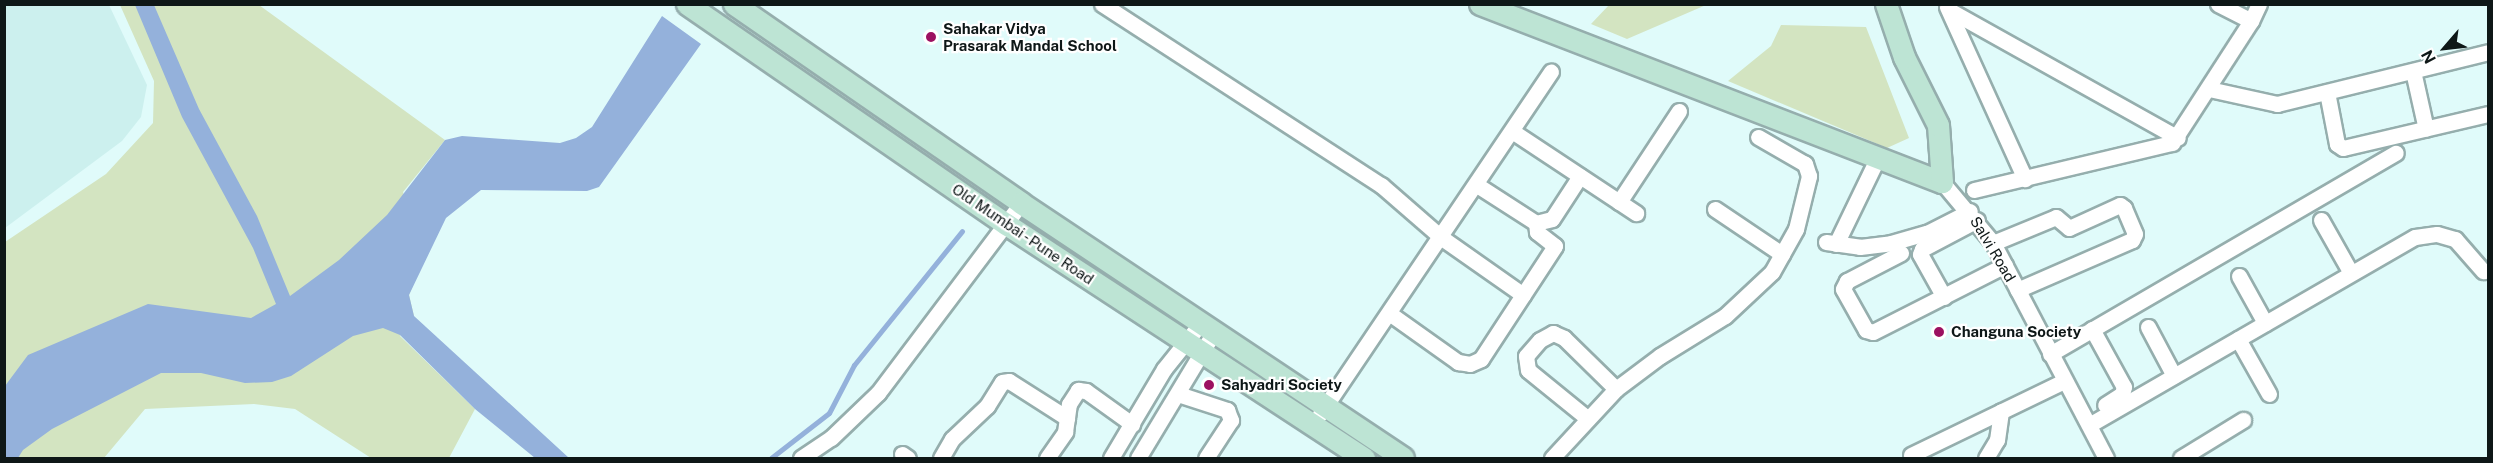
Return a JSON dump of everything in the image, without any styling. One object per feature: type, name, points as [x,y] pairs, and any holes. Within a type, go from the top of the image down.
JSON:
[{"type":"main road","name":"Old Mumbai - Pune Road","points":[[687,4],[1006,224],[1314,424],[1356,450],[1403,459]]},
{"type":"main road","name":"Old Mumbai - Pune Road","points":[[734,4],[1020,203],[1326,405],[1356,450]]},
{"type":"main road","points":[[757,4],[765,25]]},
{"type":"main road","points":[[1480,4],[1877,159],[1942,182],[1938,125],[1904,57],[1886,4]]},
{"type":"street","points":[[1102,4],[1381,185],[1442,238],[1523,296]]},
{"type":"street","points":[[2218,4],[2251,21]]},
{"type":"street","points":[[1974,190],[2164,148],[2178,138],[2251,21],[2259,4]]},
{"type":"street","points":[[1947,7],[2178,138]]},
{"type":"street","points":[[1947,7],[2025,179]]},
{"type":"street","points":[[2209,89],[2277,104],[2488,52]]},
{"type":"street","points":[[2413,71],[2426,129]]},
{"type":"street","points":[[1314,424],[1442,238],[1551,72]]},
{"type":"street","points":[[2327,92],[2340,148],[2488,114]]},
{"type":"street","points":[[1619,202],[1679,111]]},
{"type":"street","points":[[1512,131],[1636,213]]},
{"type":"street","points":[[1552,459],[1587,418],[1616,389],[1660,356],[1725,316],[1772,272],[1796,229],[1809,171],[1805,164],[1758,137]]},
{"type":"street","points":[[2050,354],[2396,153]]},
{"type":"street","points":[[1877,159],[1831,243],[1891,243],[1973,216]]},
{"type":"street","points":[[1477,184],[1536,223],[1552,219],[1580,176]]},
{"type":"street","name":"Salvi Road","points":[[1942,182],[1973,216],[1993,243],[2106,459]]},
{"type":"street","points":[[801,459],[831,438],[878,393],[1020,203]]},
{"type":"street","points":[[1993,243],[2056,217],[2069,228],[2120,205],[2124,208],[2135,234],[2132,240],[2017,290]]},
{"type":"street","points":[[1715,209],[1782,254]]},
{"type":"street","points":[[1944,297],[1920,254],[1922,249],[1973,216]]},
{"type":"street","points":[[2321,220],[2351,273]]},
{"type":"street","points":[[1389,313],[1458,362],[1470,364],[1481,359],[1555,249],[1537,232],[1536,223]]},
{"type":"street","points":[[2086,421],[2174,376],[2351,273],[2424,234],[2455,239],[2483,271]]},
{"type":"street","points":[[1901,253],[1847,281],[1843,289],[1866,330],[1873,332],[2005,265]]},
{"type":"street","points":[[2239,276],[2265,323]]},
{"type":"street","points":[[2148,327],[2174,376]]},
{"type":"street","points":[[1111,459],[1132,423],[1207,328]]},
{"type":"street","points":[[2086,421],[2124,390],[2092,329]]},
{"type":"street","points":[[1587,418],[1528,370],[1526,356],[1540,340],[1553,333],[1564,338],[1616,389]]},
{"type":"street","points":[[2238,339],[2269,394]]},
{"type":"street","points":[[1138,459],[1178,394],[1194,347]]},
{"type":"street","points":[[941,459],[952,439],[987,406],[1002,382],[1009,381],[1067,418]]},
{"type":"street","points":[[1911,455],[2064,381]]},
{"type":"street","points":[[1047,459],[1065,432],[1069,404],[1078,390],[1086,391],[1132,423]]},
{"type":"street","points":[[1178,394],[1227,410],[1231,420],[1206,459]]},
{"type":"street","points":[[1986,459],[1997,440],[2001,411]]},
{"type":"street","points":[[2181,459],[2243,420]]},
{"type":"shaded area","points":[[5,4],[109,5],[147,85],[141,117],[122,141],[5,228]]},
{"type":"green space","points":[[120,5],[259,5],[445,140],[403,192],[425,257],[409,295],[414,316],[400,336],[475,409],[449,458],[371,458],[295,409],[254,404],[145,409],[104,458],[5,458],[5,242],[106,174],[153,123],[154,81]]},
{"type":"green space","points":[[1609,5],[1706,5],[1627,39],[1591,24]]},
{"type":"green space","points":[[1781,25],[1866,27],[1909,138],[1887,148],[1728,81],[1771,46]]},
{"type":"water","points":[[135,5],[154,5],[199,109],[257,216],[290,296],[339,260],[387,215],[445,140],[462,136],[560,143],[576,138],[592,127],[662,16],[701,44],[599,187],[587,191],[481,190],[446,218],[409,295],[414,316],[569,458],[535,458],[475,409],[400,335],[383,328],[353,336],[291,376],[272,382],[245,383],[201,373],[161,373],[52,429],[23,450],[18,458],[5,458],[5,386],[28,355],[148,304],[251,318],[276,304],[253,248],[182,117]]},
{"type":"waterway","points":[[771,458],[829,413],[854,365],[962,231]]},
{"type":"place","name":"Sahakar Vidya Prasarak Mandal School","points":[[931,37]]},
{"type":"place","name":"Changuna Society","points":[[1939,332]]},
{"type":"place","name":"Sahyadri Society","points":[[1209,385]]}]
